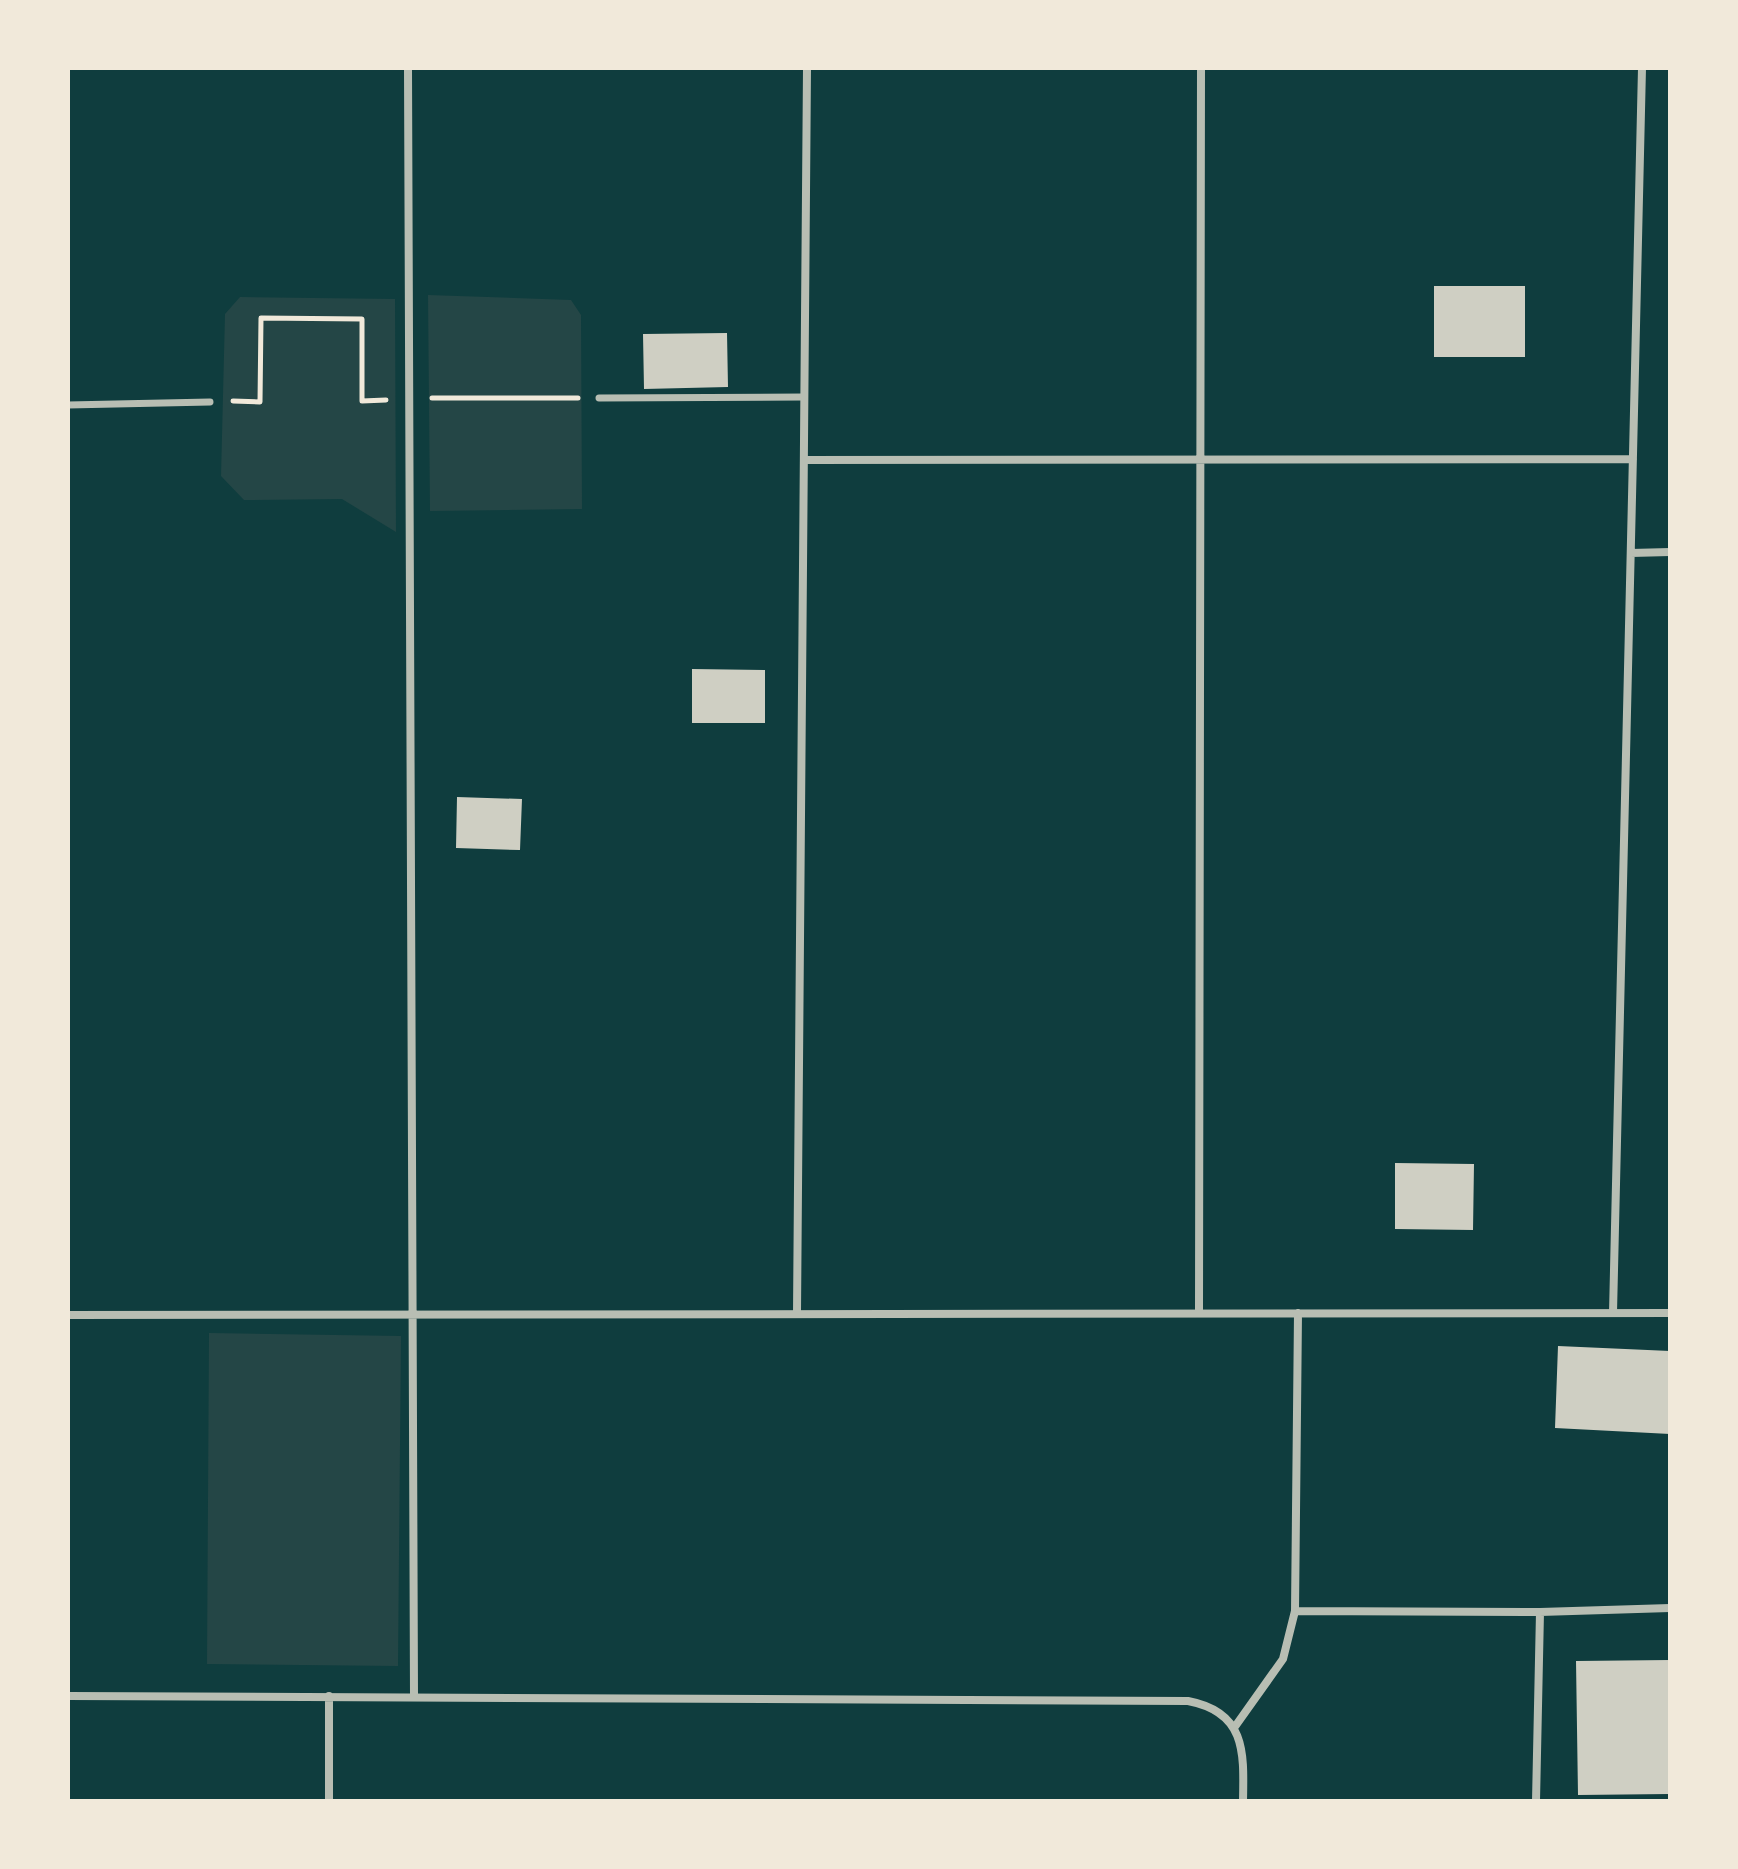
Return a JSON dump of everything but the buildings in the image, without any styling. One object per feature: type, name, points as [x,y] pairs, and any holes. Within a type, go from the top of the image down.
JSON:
[{"type":"street","points":[[408,68],[414,1695]]},
{"type":"street","points":[[797,1313],[807,68]]},
{"type":"street","points":[[1199,1313],[1201,68]]},
{"type":"street","points":[[1613,1313],[1642,68]]},
{"type":"street","points":[[599,398],[804,397]]},
{"type":"street","points":[[68,405],[210,402]]},
{"type":"street","points":[[804,460],[1633,459]]},
{"type":"street","points":[[1631,553],[1670,552]]},
{"type":"street","points":[[1234,1728],[1283,1659],[1295,1611],[1298,1313]]},
{"type":"street","points":[[68,1315],[1670,1313]]},
{"type":"street","points":[[1295,1611],[1540,1612],[1670,1608]]},
{"type":"street","points":[[1536,1801],[1540,1612]]},
{"type":"street","points":[[68,1696],[414,1695],[1188,1701],[1217,1710],[1234,1728],[1244,1752],[1243,1801]]},
{"type":"street","points":[[329,1696],[329,1801]]},
{"type":"path","points":[[210,402],[260,402],[261,318],[362,319],[362,401],[599,398]]},
{"type":"shaded area","points":[[428,295],[571,300],[581,315],[582,509],[430,511]]},
{"type":"shaded area","points":[[240,297],[395,299],[396,532],[342,499],[244,500],[221,476],[225,314]]},
{"type":"shaded area","points":[[209,1333],[401,1336],[398,1666],[207,1664]]}]
